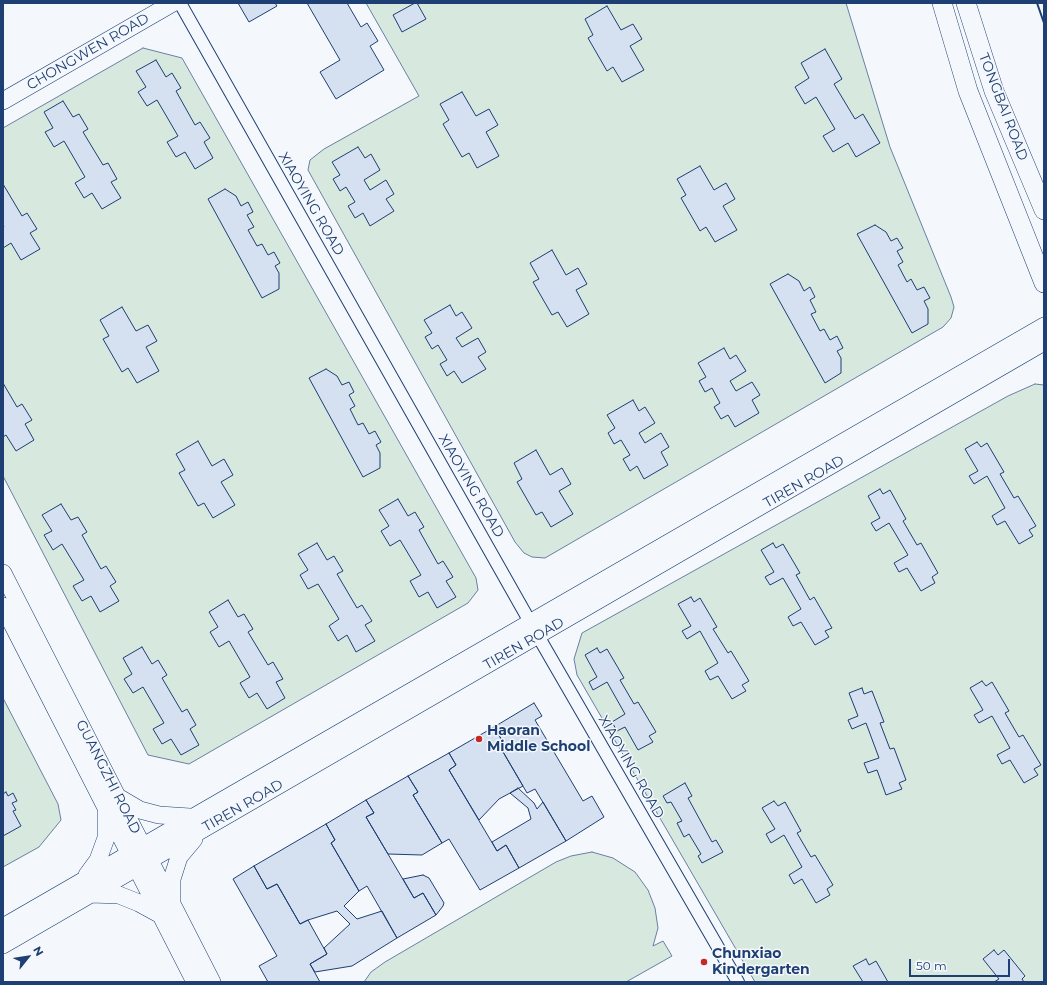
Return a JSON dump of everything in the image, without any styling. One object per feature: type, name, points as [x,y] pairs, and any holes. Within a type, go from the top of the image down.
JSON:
[{"type":"main road","points":[[942,3],[968,90],[1044,283]]},
{"type":"main road","name":"TONGBAI ROAD","points":[[966,3],[994,91],[1044,210]]},
{"type":"street","name":"CHONGWEN ROAD","points":[[3,101],[173,3]]},
{"type":"street","name":"XIAOYING ROAD","points":[[180,3],[534,629],[738,982]]},
{"type":"street","name":"TIREN ROAD","points":[[3,945],[201,831],[534,629],[1044,326]]},
{"type":"street","name":"TIREN ROAD","points":[[3,927],[190,818],[534,629],[1044,342]]},
{"type":"street","name":"GUANGZHI ROAD","points":[[3,573],[112,802],[166,909],[195,982]]},
{"type":"street","name":"GUANGZHI ROAD","points":[[3,606],[112,802]]},
{"type":"street","points":[[85,879],[98,860],[106,838],[112,802],[159,815],[190,818]]},
{"type":"street","points":[[91,894],[119,895],[139,903],[166,909],[172,879],[179,857],[201,831]]},
{"type":"street","name":"GUANGZHI ROAD","points":[[166,909],[212,982]]},
{"type":"shaded area","points":[[366,3],[846,3],[890,147],[951,297],[954,307],[951,318],[943,327],[545,558],[532,557],[524,553],[515,542],[308,170],[310,160],[324,149],[419,96]]},
{"type":"shaded area","points":[[143,48],[182,58],[476,578],[478,590],[468,603],[189,764],[148,755],[3,476],[3,128]]},
{"type":"shaded area","points":[[1035,384],[1044,385],[1044,982],[755,982],[577,675],[574,659],[582,633],[1008,396]]},
{"type":"shaded area","points":[[3,698],[58,804],[61,820],[39,847],[3,867]]},
{"type":"shaded area","points":[[592,852],[613,858],[635,872],[648,890],[655,908],[658,928],[653,946],[663,941],[672,956],[626,982],[364,982],[371,972],[385,962],[556,862],[571,856]]},
{"type":"building","points":[[238,3],[275,3],[277,6],[249,22]]},
{"type":"building","points":[[307,3],[347,3],[361,27],[367,23],[378,41],[370,46],[384,70],[336,99],[320,72],[340,60]]},
{"type":"building","points":[[417,3],[426,19],[402,32],[393,15]]},
{"type":"building","points":[[607,6],[621,30],[633,24],[642,39],[630,46],[644,70],[622,82],[613,67],[607,71],[588,38],[593,35],[585,19]]},
{"type":"building","points":[[825,49],[842,79],[834,84],[855,119],[863,114],[880,143],[856,157],[848,143],[833,152],[823,136],[835,129],[816,97],[805,104],[795,87],[809,78],[801,63]]},
{"type":"building","points":[[156,60],[166,77],[172,73],[181,88],[176,91],[195,125],[200,122],[210,138],[204,142],[213,158],[195,169],[185,152],[176,157],[167,142],[178,136],[157,100],[147,106],[138,92],[146,87],[136,71]]},
{"type":"building","points":[[462,92],[476,116],[489,109],[498,125],[486,132],[499,156],[477,168],[469,153],[462,157],[443,124],[449,120],[440,104]]},
{"type":"building","points":[[63,101],[73,117],[79,114],[88,129],[83,132],[103,165],[108,163],[117,179],[111,182],[121,198],[102,209],[92,193],[84,198],[75,183],[85,177],[64,141],[54,147],[45,132],[53,128],[44,112]]},
{"type":"building","points":[[358,147],[365,158],[371,154],[380,170],[364,180],[370,190],[386,180],[394,194],[386,199],[394,211],[370,226],[363,213],[355,218],[348,206],[355,202],[346,187],[340,191],[333,179],[340,175],[332,162]]},
{"type":"building","points":[[700,166],[714,190],[726,183],[735,199],[723,206],[737,230],[715,242],[706,227],[700,231],[681,198],[686,195],[677,179]]},
{"type":"building","points":[[3,184],[22,216],[27,213],[37,229],[30,233],[40,249],[21,260],[11,243],[3,248]]},
{"type":"building","points":[[225,189],[236,196],[241,206],[248,202],[253,212],[247,215],[254,227],[248,230],[257,246],[262,244],[268,255],[274,252],[280,263],[275,266],[279,273],[279,289],[262,298],[208,199]]},
{"type":"building","points":[[875,225],[886,232],[891,241],[897,238],[903,248],[897,251],[903,262],[898,265],[907,282],[911,279],[917,290],[924,287],[930,298],[924,301],[928,309],[928,324],[912,333],[857,234]]},
{"type":"building","points":[[552,250],[566,275],[578,268],[587,284],[576,290],[589,314],[567,327],[558,312],[552,315],[533,282],[539,279],[530,263]]},
{"type":"building","points":[[788,274],[799,281],[804,291],[810,287],[815,297],[810,300],[816,312],[811,314],[820,331],[824,329],[830,340],[837,336],[843,348],[837,351],[841,358],[841,373],[825,383],[770,284]]},
{"type":"building","points":[[450,305],[456,316],[462,312],[472,328],[456,338],[462,347],[478,338],[486,352],[478,357],[486,369],[462,383],[454,371],[447,376],[440,364],[447,360],[438,345],[432,349],[425,337],[432,333],[424,320]]},
{"type":"building","points":[[122,307],[136,331],[148,325],[157,341],[146,347],[159,371],[137,383],[128,368],[122,372],[103,339],[109,336],[100,320]]},
{"type":"building","points":[[724,348],[730,359],[736,355],[746,371],[730,381],[736,391],[752,382],[760,395],[752,400],[759,413],[735,427],[728,415],[721,419],[714,407],[720,403],[712,388],[705,392],[699,381],[706,377],[698,363]]},
{"type":"building","points":[[326,369],[337,376],[342,385],[349,382],[354,392],[349,395],[355,406],[350,409],[358,425],[363,423],[369,434],[375,431],[381,442],[376,445],[380,453],[380,468],[363,477],[309,378]]},
{"type":"building","points":[[3,383],[17,407],[22,404],[32,420],[25,424],[34,440],[16,451],[6,435],[3,437]]},
{"type":"building","points":[[633,400],[639,411],[645,407],[655,423],[639,433],[645,443],[661,433],[669,447],[661,452],[668,465],[644,479],[637,466],[630,471],[623,459],[630,455],[621,440],[614,444],[608,433],[615,428],[607,415]]},
{"type":"building","points":[[198,441],[212,466],[224,459],[233,475],[221,482],[235,505],[213,518],[204,503],[198,506],[179,473],[185,470],[176,454]]},
{"type":"building","points":[[977,442],[981,447],[987,443],[1004,472],[1000,474],[1014,498],[1018,496],[1036,526],[1029,530],[1033,536],[1019,544],[1005,521],[997,525],[992,516],[1005,508],[987,476],[974,484],[969,476],[978,471],[965,449]]},
{"type":"building","points":[[536,450],[550,475],[562,468],[571,484],[559,491],[573,514],[551,527],[542,512],[536,515],[517,482],[522,479],[514,463]]},
{"type":"building","points":[[880,489],[883,494],[890,490],[906,519],[903,521],[917,545],[921,543],[938,573],[932,577],[935,583],[921,591],[907,568],[899,572],[894,563],[908,555],[889,523],[876,531],[871,523],[880,518],[868,496]]},
{"type":"building","points":[[398,499],[408,516],[415,512],[424,527],[419,530],[438,564],[443,561],[453,577],[446,581],[456,597],[437,608],[428,592],[419,597],[410,581],[421,575],[400,540],[390,546],[381,531],[389,526],[379,510]]},
{"type":"building","points":[[61,504],[71,520],[78,517],[87,532],[82,535],[101,569],[106,566],[116,582],[110,586],[119,601],[100,612],[91,596],[82,601],[73,586],[84,580],[62,544],[53,550],[44,535],[52,531],[42,515]]},
{"type":"building","points":[[317,543],[327,560],[334,556],[343,571],[337,574],[357,608],[362,605],[372,621],[365,625],[375,641],[356,652],[347,635],[338,641],[329,626],[339,619],[318,584],[308,589],[300,575],[308,570],[298,554]]},
{"type":"building","points":[[773,543],[776,548],[783,544],[800,573],[796,575],[810,600],[814,597],[832,628],[825,631],[829,637],[815,645],[801,622],[793,626],[788,617],[801,609],[783,578],[770,585],[765,577],[774,572],[761,550]]},
{"type":"building","points":[[691,597],[694,602],[700,598],[717,627],[713,629],[728,653],[731,651],[749,681],[742,685],[746,691],[732,699],[718,676],[710,680],[705,671],[718,663],[700,631],[687,639],[682,631],[691,626],[678,604]]},
{"type":"building","points":[[228,600],[238,617],[244,614],[253,629],[248,632],[268,665],[273,662],[283,679],[276,682],[285,698],[267,709],[257,693],[249,698],[240,683],[250,677],[229,641],[219,647],[210,632],[218,627],[209,612]]},
{"type":"building","points":[[142,647],[152,664],[158,660],[167,675],[162,678],[182,712],[187,709],[196,725],[190,729],[199,745],[181,755],[171,739],[162,744],[153,729],[164,723],[143,687],[133,693],[124,679],[132,674],[123,658]]},
{"type":"building","points":[[597,648],[600,653],[607,649],[624,678],[620,680],[634,704],[638,702],[656,732],[649,736],[653,742],[638,750],[625,727],[617,731],[612,722],[625,714],[607,682],[593,690],[589,682],[597,677],[585,655]]},
{"type":"building","points":[[982,681],[986,686],[992,682],[1009,711],[1005,713],[1019,737],[1023,735],[1041,765],[1034,769],[1038,775],[1024,783],[1010,760],[1002,764],[997,755],[1010,748],[992,716],[979,723],[974,715],[983,710],[970,688]]},
{"type":"building","points":[[862,688],[864,694],[872,691],[884,722],[880,723],[890,749],[894,748],[906,780],[899,783],[902,789],[886,795],[877,770],[868,773],[864,763],[879,758],[866,723],[852,729],[848,720],[858,716],[849,693]]},
{"type":"building","points":[[534,703],[542,716],[535,720],[583,801],[592,796],[604,817],[566,841],[535,789],[527,793],[499,745],[503,742],[494,727]]},
{"type":"building","points":[[494,727],[503,742],[499,745],[523,786],[499,799],[479,820],[449,770],[456,765],[449,753]]},
{"type":"building","points":[[449,753],[456,765],[449,770],[497,851],[506,845],[519,868],[480,890],[449,839],[442,843],[413,795],[418,792],[408,776]]},
{"type":"building","points":[[408,776],[418,792],[413,795],[442,843],[422,855],[388,854],[366,817],[374,813],[366,800]]},
{"type":"building","points":[[685,783],[692,796],[688,798],[712,842],[716,840],[723,852],[702,863],[698,856],[701,854],[689,834],[684,837],[677,823],[682,821],[671,802],[667,803],[663,796]]},
{"type":"building","points":[[518,788],[534,803],[537,809],[543,802],[566,841],[519,868],[506,845],[497,851],[492,842],[531,819],[528,808],[510,793]]},
{"type":"building","points":[[6,792],[8,796],[13,793],[17,801],[12,803],[16,810],[13,811],[21,826],[3,836],[3,794]]},
{"type":"building","points":[[366,800],[374,813],[366,817],[414,898],[423,893],[436,915],[397,938],[367,886],[359,891],[331,843],[335,840],[326,824]]},
{"type":"building","points":[[774,801],[778,806],[785,802],[801,831],[797,833],[811,857],[815,855],[833,885],[827,889],[830,895],[816,903],[802,879],[794,884],[789,875],[802,867],[784,835],[771,843],[766,834],[775,829],[762,808]]},
{"type":"building","points":[[326,824],[335,840],[331,843],[359,891],[344,906],[357,919],[382,911],[397,938],[352,966],[315,972],[310,964],[327,954],[324,948],[350,924],[337,911],[300,924],[277,884],[267,889],[254,866]]},
{"type":"building","points":[[254,866],[267,889],[277,884],[300,924],[308,920],[327,954],[310,964],[320,982],[268,982],[259,966],[277,956],[233,879]]},
{"type":"building","points":[[423,875],[429,878],[444,903],[436,915],[423,893],[414,898],[403,879]]},
{"type":"building","points":[[994,950],[998,955],[1004,950],[1025,976],[1022,979],[1024,982],[994,982],[999,979],[983,959]]},
{"type":"building","points":[[866,959],[869,965],[876,961],[888,982],[863,982],[853,966]]},
{"type":"wall","points":[[1037,3],[1044,23]]},
{"type":"place","name":"Haoran Middle School","points":[[479,739]]},
{"type":"place","name":"Chunxiao Kindergarten","points":[[704,962]]}]
